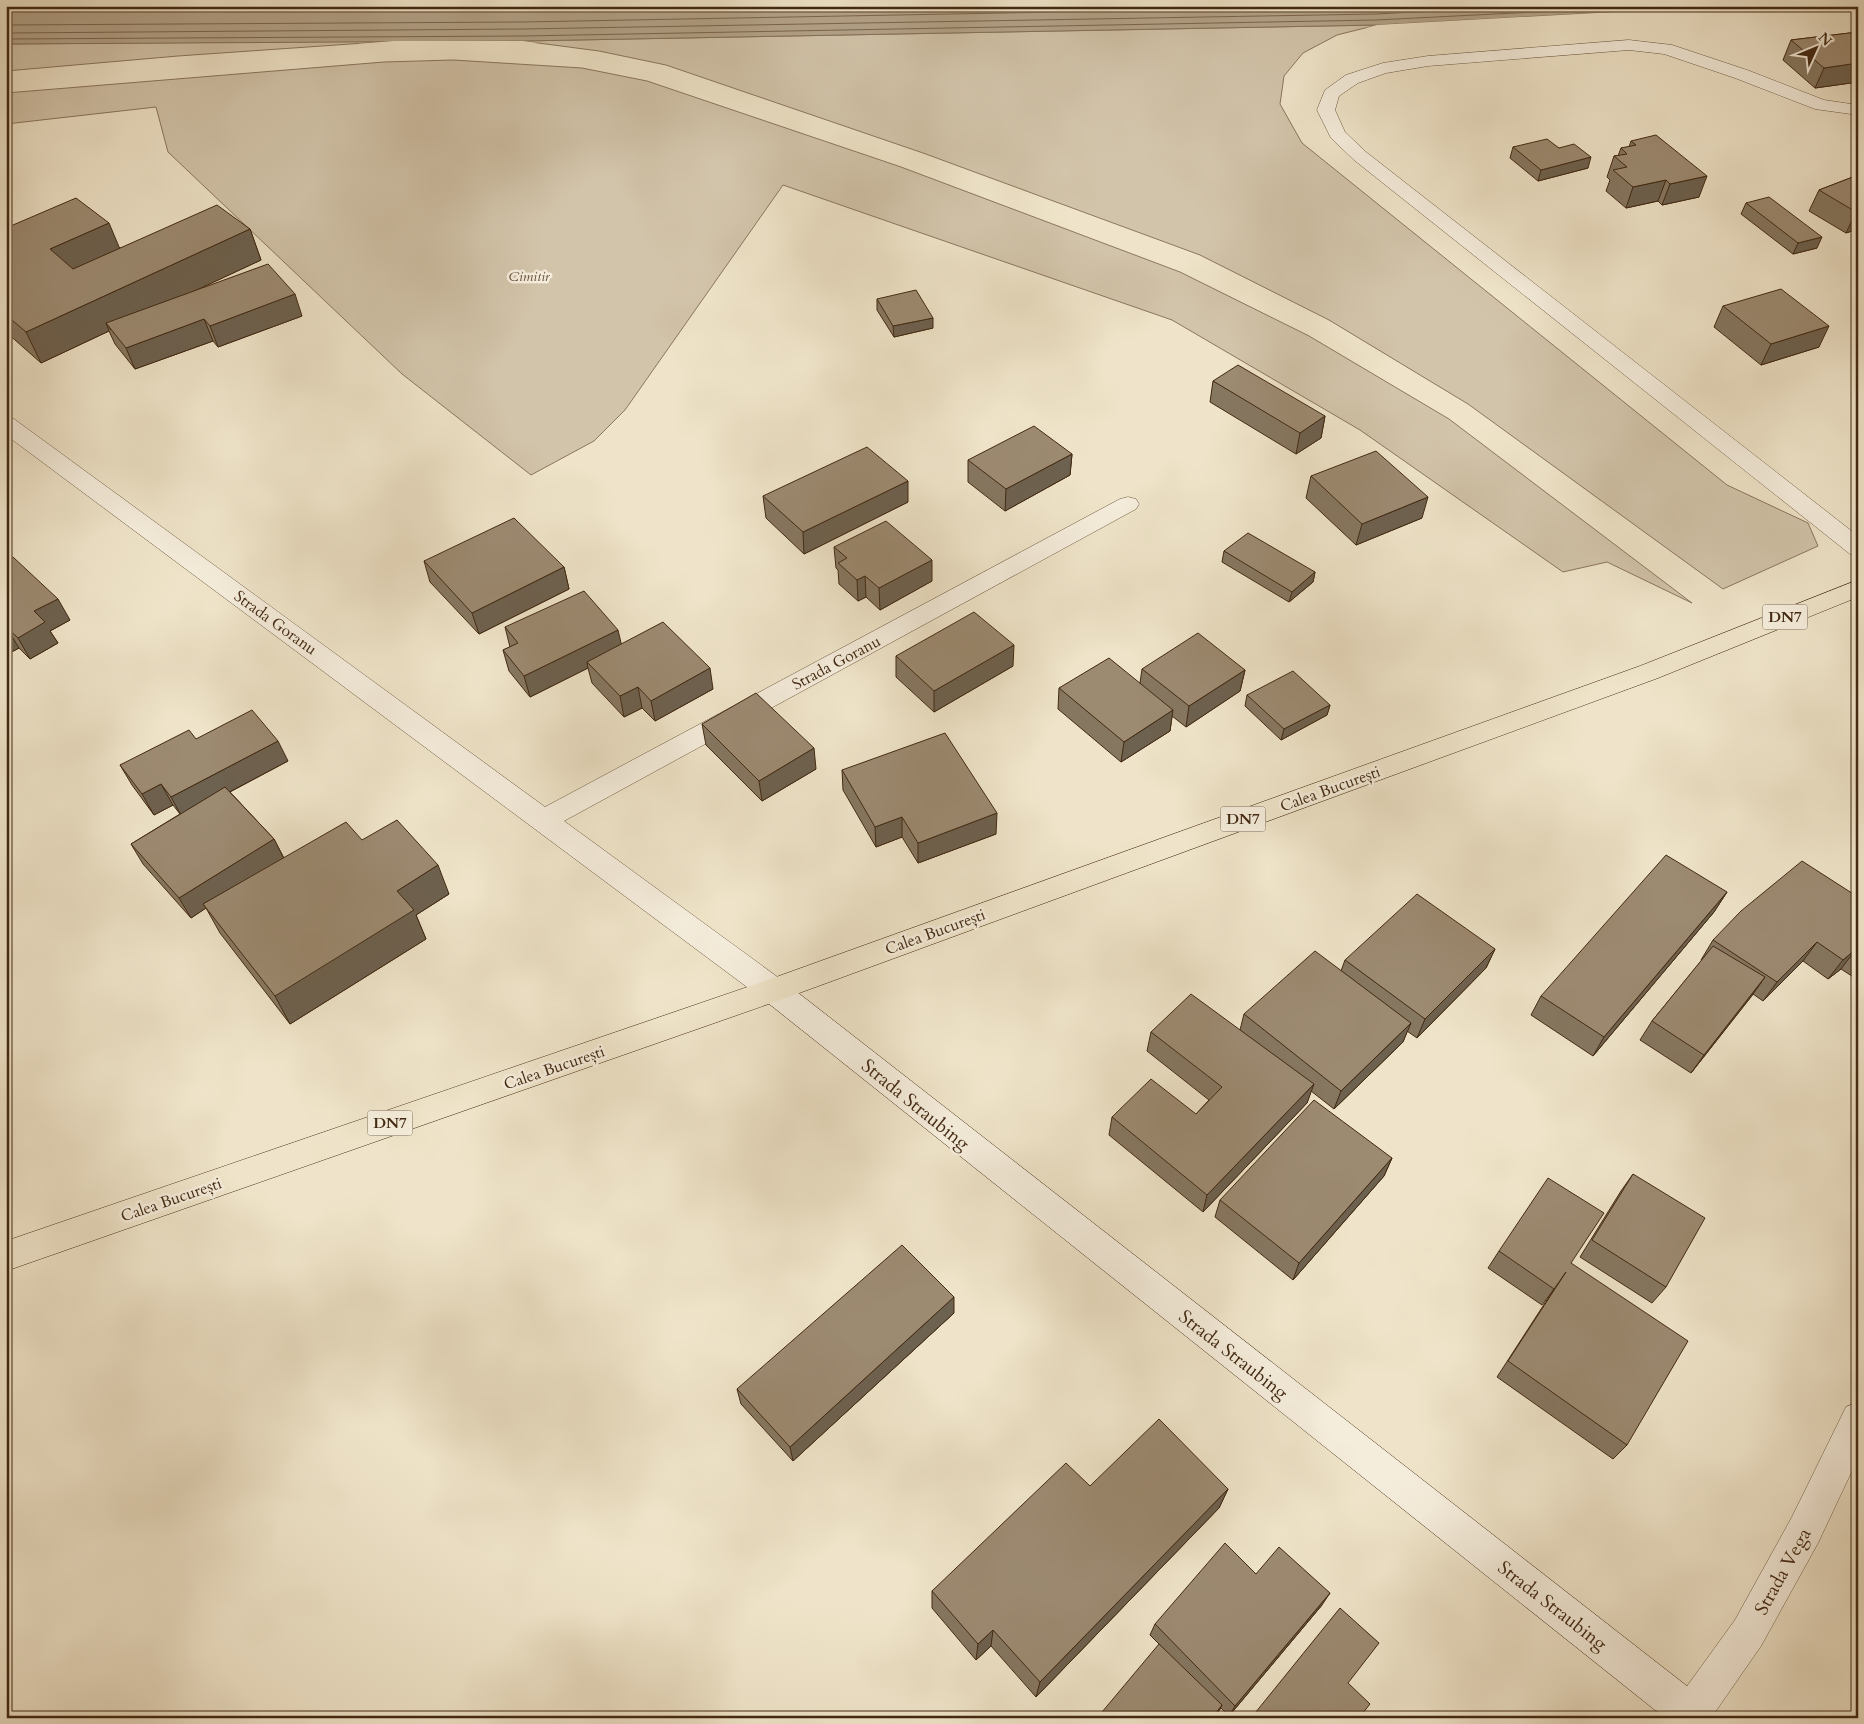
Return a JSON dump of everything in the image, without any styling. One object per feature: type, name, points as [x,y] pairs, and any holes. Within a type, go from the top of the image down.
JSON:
[{"type":"highway","name":"Calea București","points":[[6,1256],[773,990],[1649,672],[1858,588]]},
{"type":"street","points":[[1858,110],[1820,105],[1741,74],[1666,50],[1629,46],[1437,60],[1383,68],[1352,79],[1331,94],[1326,110],[1337,134],[1360,156],[1858,548]]},
{"type":"street","name":"Strada Goranu","points":[[6,424],[773,990]]},
{"type":"street","name":"Strada Goranu","points":[[544,820],[1128,504]]},
{"type":"street","name":"Strada Straubing","points":[[773,990],[1694,1716]]},
{"type":"street","name":"Strada Vega","points":[[1694,1716],[1748,1633],[1805,1530],[1858,1419]]},
{"type":"green space","points":[[1377,25],[1337,35],[1303,53],[1284,76],[1280,104],[1302,143],[1727,485],[1808,523],[1818,546],[1723,589],[1468,404],[1329,320],[1200,255],[923,153],[666,65],[599,51],[523,41]]},
{"type":"green space","points":[[394,41],[178,56],[6,71],[6,44]]},
{"type":"green space","name":"Cimitir","points":[[453,60],[582,68],[647,81],[901,167],[1180,272],[1309,336],[1449,419],[1692,603],[1607,562],[1563,572],[1360,430],[1172,320],[783,185],[625,410],[594,441],[531,475],[402,374],[168,152],[156,107],[6,124],[6,93],[384,62]]},
{"type":"water","points":[[6,6],[1724,6],[1377,25],[523,41],[6,44]]},
{"type":"pier","points":[[1727,6],[1725,9],[1701,11],[1366,28],[1377,25]]},
{"type":"pier","points":[[394,41],[523,41],[539,43],[356,44]]},
{"type":"building","points":[[1858,32],[1858,63],[1824,68],[1791,40]]},
{"type":"building","points":[[1656,135],[1707,176],[1670,184],[1666,180],[1633,187],[1613,170],[1627,167],[1614,156],[1627,154],[1621,148],[1636,145],[1631,141]]},
{"type":"building","points":[[1547,139],[1559,148],[1574,144],[1591,157],[1541,170],[1513,147]]},
{"type":"building","points":[[1858,175],[1858,211],[1856,212],[1819,190]]},
{"type":"building","points":[[1769,197],[1822,237],[1798,243],[1746,203]]},
{"type":"building","points":[[76,198],[109,223],[50,249],[73,269],[217,205],[250,229],[26,332],[6,315],[6,228]]},
{"type":"building","points":[[268,264],[295,294],[210,326],[204,319],[126,348],[106,323]]},
{"type":"building","points":[[1781,289],[1829,326],[1771,344],[1723,306]]},
{"type":"building","points":[[916,290],[933,318],[893,326],[877,299]]},
{"type":"building","points":[[1238,365],[1325,416],[1300,433],[1213,381]]},
{"type":"building","points":[[1034,426],[1072,454],[1006,489],[968,460]]},
{"type":"building","points":[[867,447],[908,481],[803,532],[763,496]]},
{"type":"building","points":[[1376,451],[1428,497],[1362,524],[1311,476]]},
{"type":"building","points":[[514,518],[564,567],[472,613],[424,561]]},
{"type":"building","points":[[886,521],[932,560],[879,588],[865,576],[857,580],[838,563],[847,558],[834,547]]},
{"type":"building","points":[[1248,533],[1315,572],[1292,592],[1224,551]]},
{"type":"building","points":[[13,557],[58,599],[34,611],[45,622],[18,638],[6,627],[6,560]]},
{"type":"building","points":[[584,591],[618,630],[524,676],[503,650],[518,643],[505,627]]},
{"type":"building","points":[[974,612],[1014,645],[934,691],[896,656]]},
{"type":"building","points":[[663,622],[710,668],[651,701],[638,687],[620,696],[587,662]]},
{"type":"building","points":[[1198,633],[1245,670],[1189,706],[1142,669]]},
{"type":"building","points":[[1109,658],[1173,710],[1124,742],[1059,688]]},
{"type":"building","points":[[1293,671],[1330,705],[1284,729],[1247,695]]},
{"type":"building","points":[[756,693],[814,748],[759,781],[702,724]]},
{"type":"building","points":[[252,710],[278,741],[171,797],[161,784],[142,794],[120,765],[189,730],[196,739]]},
{"type":"building","points":[[945,733],[997,813],[918,843],[902,817],[875,827],[842,770]]},
{"type":"building","points":[[225,787],[274,839],[179,898],[131,844]]},
{"type":"building","points":[[397,820],[438,865],[397,891],[414,910],[275,996],[203,904],[346,822],[362,840]]},
{"type":"building","points":[[1666,855],[1727,892],[1604,1037],[1541,996]]},
{"type":"building","points":[[1802,861],[1858,897],[1858,950],[1856,949],[1843,960],[1817,942],[1777,982],[1713,940],[1741,911]]},
{"type":"building","points":[[1417,894],[1495,949],[1425,1019],[1345,960]]},
{"type":"building","points":[[1713,946],[1765,977],[1704,1055],[1652,1021]]},
{"type":"building","points":[[1315,951],[1411,1023],[1341,1091],[1244,1014]]},
{"type":"building","points":[[1191,994],[1314,1084],[1207,1195],[1112,1117],[1151,1079],[1196,1114],[1222,1087],[1151,1032]]},
{"type":"building","points":[[1314,1100],[1392,1158],[1299,1263],[1220,1200]]},
{"type":"building","points":[[1633,1174],[1705,1218],[1666,1287],[1592,1240]]},
{"type":"building","points":[[1548,1178],[1604,1213],[1571,1263],[1688,1341],[1627,1445],[1508,1361],[1566,1272],[1554,1289],[1499,1251]]},
{"type":"building","points":[[902,1245],[954,1297],[790,1447],[737,1389]]},
{"type":"building","points":[[1159,1419],[1228,1489],[1040,1682],[993,1630],[978,1644],[932,1591],[1066,1463],[1090,1486]]},
{"type":"building","points":[[1225,1543],[1256,1574],[1279,1547],[1330,1593],[1235,1706],[1155,1624]]},
{"type":"building","points":[[1340,1608],[1379,1643],[1348,1683],[1370,1704],[1359,1718],[1251,1718]]},
{"type":"building","points":[[1159,1644],[1222,1705],[1212,1718],[1097,1718]]}]
